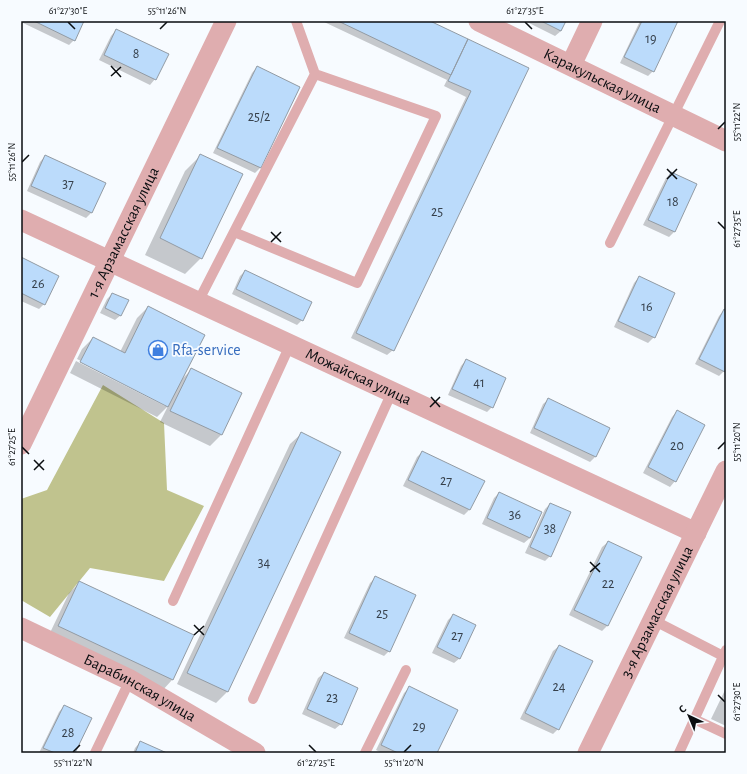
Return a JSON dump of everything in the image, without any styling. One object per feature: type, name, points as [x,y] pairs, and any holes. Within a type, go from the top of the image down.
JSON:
[{"type":"street","name":"1-я Арзамасская улица","points":[[21,444],[226,21]]},
{"type":"street","name":"Каракульская улица","points":[[479,21],[726,141]]},
{"type":"street","points":[[571,65],[592,21]]},
{"type":"street","name":"Можайская улица","points":[[21,220],[696,533]]},
{"type":"street","name":"3-я Арзамасская улица","points":[[588,753],[726,471]]},
{"type":"street","name":"Барабинская улица","points":[[21,628],[130,680],[255,753]]},
{"type":"lane","points":[[198,302],[315,74],[296,21]]},
{"type":"lane","points":[[610,243],[720,21]]},
{"type":"lane","points":[[234,232],[357,283],[436,116],[315,74]]},
{"type":"lane","points":[[173,601],[290,344]]},
{"type":"lane","points":[[253,699],[392,392]]},
{"type":"lane","points":[[653,620],[724,653],[679,753]]},
{"type":"lane","points":[[365,753],[406,670]]},
{"type":"lane","points":[[95,753],[130,680]]},
{"type":"lane","points":[[694,719],[726,734]]},
{"type":"green space","points":[[103,385],[164,423],[167,490],[204,506],[164,581],[90,568],[50,617],[21,600],[21,499],[47,490]]},
{"type":"building","points":[[34,21],[84,21],[75,41]]},
{"type":"building","points":[[338,21],[430,21],[468,39],[451,75]]},
{"type":"building","points":[[541,21],[566,21],[561,31]]},
{"type":"building","points":[[642,21],[678,21],[654,72],[624,57]]},
{"type":"building","points":[[116,29],[169,54],[156,80],[104,55]]},
{"type":"building","points":[[468,39],[529,68],[394,351],[356,333],[471,91],[448,81]]},
{"type":"building","points":[[257,66],[300,87],[261,168],[217,148]]},
{"type":"building","points":[[200,154],[243,174],[202,259],[160,238]]},
{"type":"building","points":[[45,155],[106,183],[92,213],[31,186]]},
{"type":"building","points":[[671,172],[697,184],[675,232],[648,220]]},
{"type":"building","points":[[21,257],[59,276],[45,305],[21,293]]},
{"type":"building","points":[[245,270],[312,302],[303,321],[236,289]]},
{"type":"building","points":[[639,276],[675,293],[655,338],[618,321]]},
{"type":"building","points":[[112,293],[129,300],[121,316],[105,308]]},
{"type":"building","points":[[148,306],[205,335],[168,407],[80,362],[93,337],[125,353]]},
{"type":"building","points":[[724,309],[726,310],[725,372],[699,359]]},
{"type":"building","points":[[466,359],[506,378],[493,408],[452,389]]},
{"type":"building","points":[[191,368],[242,393],[222,435],[170,411]]},
{"type":"building","points":[[548,398],[610,428],[596,457],[534,428]]},
{"type":"building","points":[[677,410],[705,425],[676,482],[648,467]]},
{"type":"building","points":[[301,432],[341,452],[228,692],[187,673]]},
{"type":"building","points":[[422,451],[485,481],[470,510],[408,480]]},
{"type":"building","points":[[499,492],[542,512],[530,538],[487,518]]},
{"type":"building","points":[[550,503],[571,512],[551,557],[530,547]]},
{"type":"building","points":[[608,541],[642,557],[608,626],[574,610]]},
{"type":"building","points":[[375,576],[416,595],[390,652],[349,633]]},
{"type":"building","points":[[79,581],[194,635],[173,680],[58,626]]},
{"type":"building","points":[[453,614],[476,625],[460,659],[437,647]]},
{"type":"building","points":[[559,645],[593,661],[559,730],[525,713]]},
{"type":"building","points":[[324,672],[358,688],[342,725],[307,709]]},
{"type":"building","points":[[409,686],[458,710],[437,753],[398,753],[381,745]]},
{"type":"building","points":[[64,705],[92,718],[75,753],[55,753],[43,748]]},
{"type":"building","points":[[140,741],[167,753],[135,753]]},
{"type":"place","name":"Rfa-service","points":[[158,350]]}]
